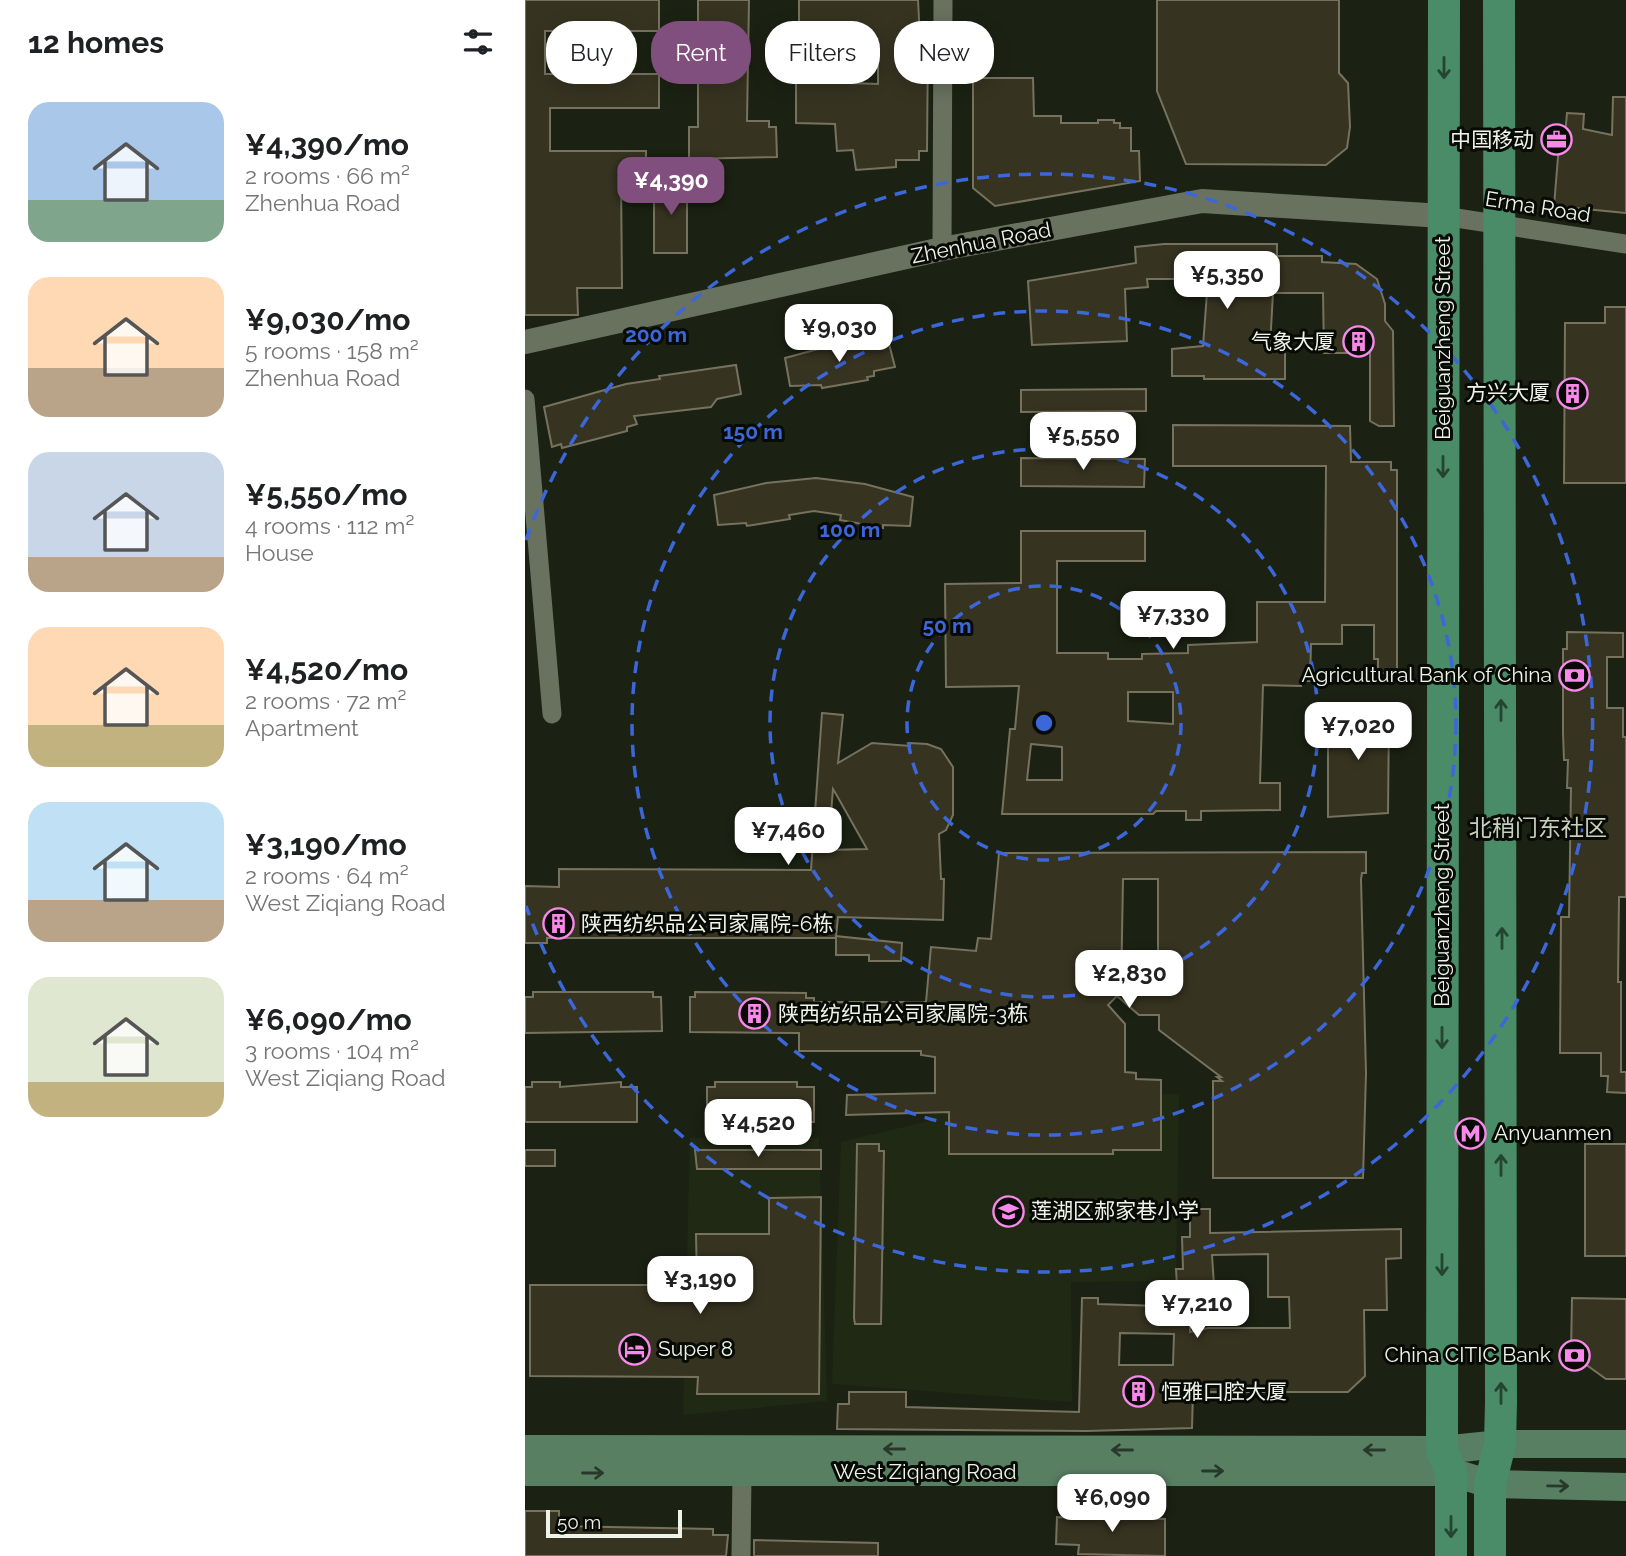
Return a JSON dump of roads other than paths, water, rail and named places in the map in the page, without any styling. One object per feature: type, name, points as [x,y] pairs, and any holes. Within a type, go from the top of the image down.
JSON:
[{"type":"main road","name":"Beiguanzheng Street","points":[[1444,0],[1446,1461],[1451,1556]]},
{"type":"main road","points":[[1490,1556],[1490,1484],[1500,1444],[1500,0]]},
{"type":"main road","points":[[1446,1461],[1500,1444],[1626,1444]]},
{"type":"main road","name":"West Ziqiang Road","points":[[525,1449],[1446,1461],[1490,1484],[1626,1487]]},
{"type":"main road","name":"West Ziqiang Road","points":[[525,1472],[742,1474],[1446,1461]]},
{"type":"street","points":[[942,249],[943,0]]},
{"type":"street","name":"Zhenhua Road","points":[[525,342],[942,249],[1202,201],[1443,216]]},
{"type":"street","name":"Erma Road","points":[[1443,216],[1626,244]]},
{"type":"street","points":[[525,399],[552,714]]},
{"type":"street","points":[[741,1556],[742,1474]]},
{"type":"place","name":"中国移动","points":[[1557,140]]},
{"type":"place","name":"气象大厦","points":[[1358,342]]},
{"type":"place","name":"方兴大厦","points":[[1573,393]]},
{"type":"place","name":"Agricultural Bank of China","points":[[1575,675]]},
{"type":"place","name":"陕西纺织品公司家属院-6栋","points":[[558,924]]},
{"type":"place","name":"陕西纺织品公司家属院-3栋","points":[[755,1014]]},
{"type":"place","name":"Anyuanmen","points":[[1471,1133]]},
{"type":"place","name":"莲湖区郝家巷小学","points":[[1008,1211]]},
{"type":"place","name":"Super 8","points":[[635,1349]]},
{"type":"place","name":"China CITIC Bank","points":[[1574,1355]]},
{"type":"place","name":"恒雅口腔大厦","points":[[1138,1392]]},
{"type":"district","name":"北稍门东社区","points":[[1538,828]]}]
